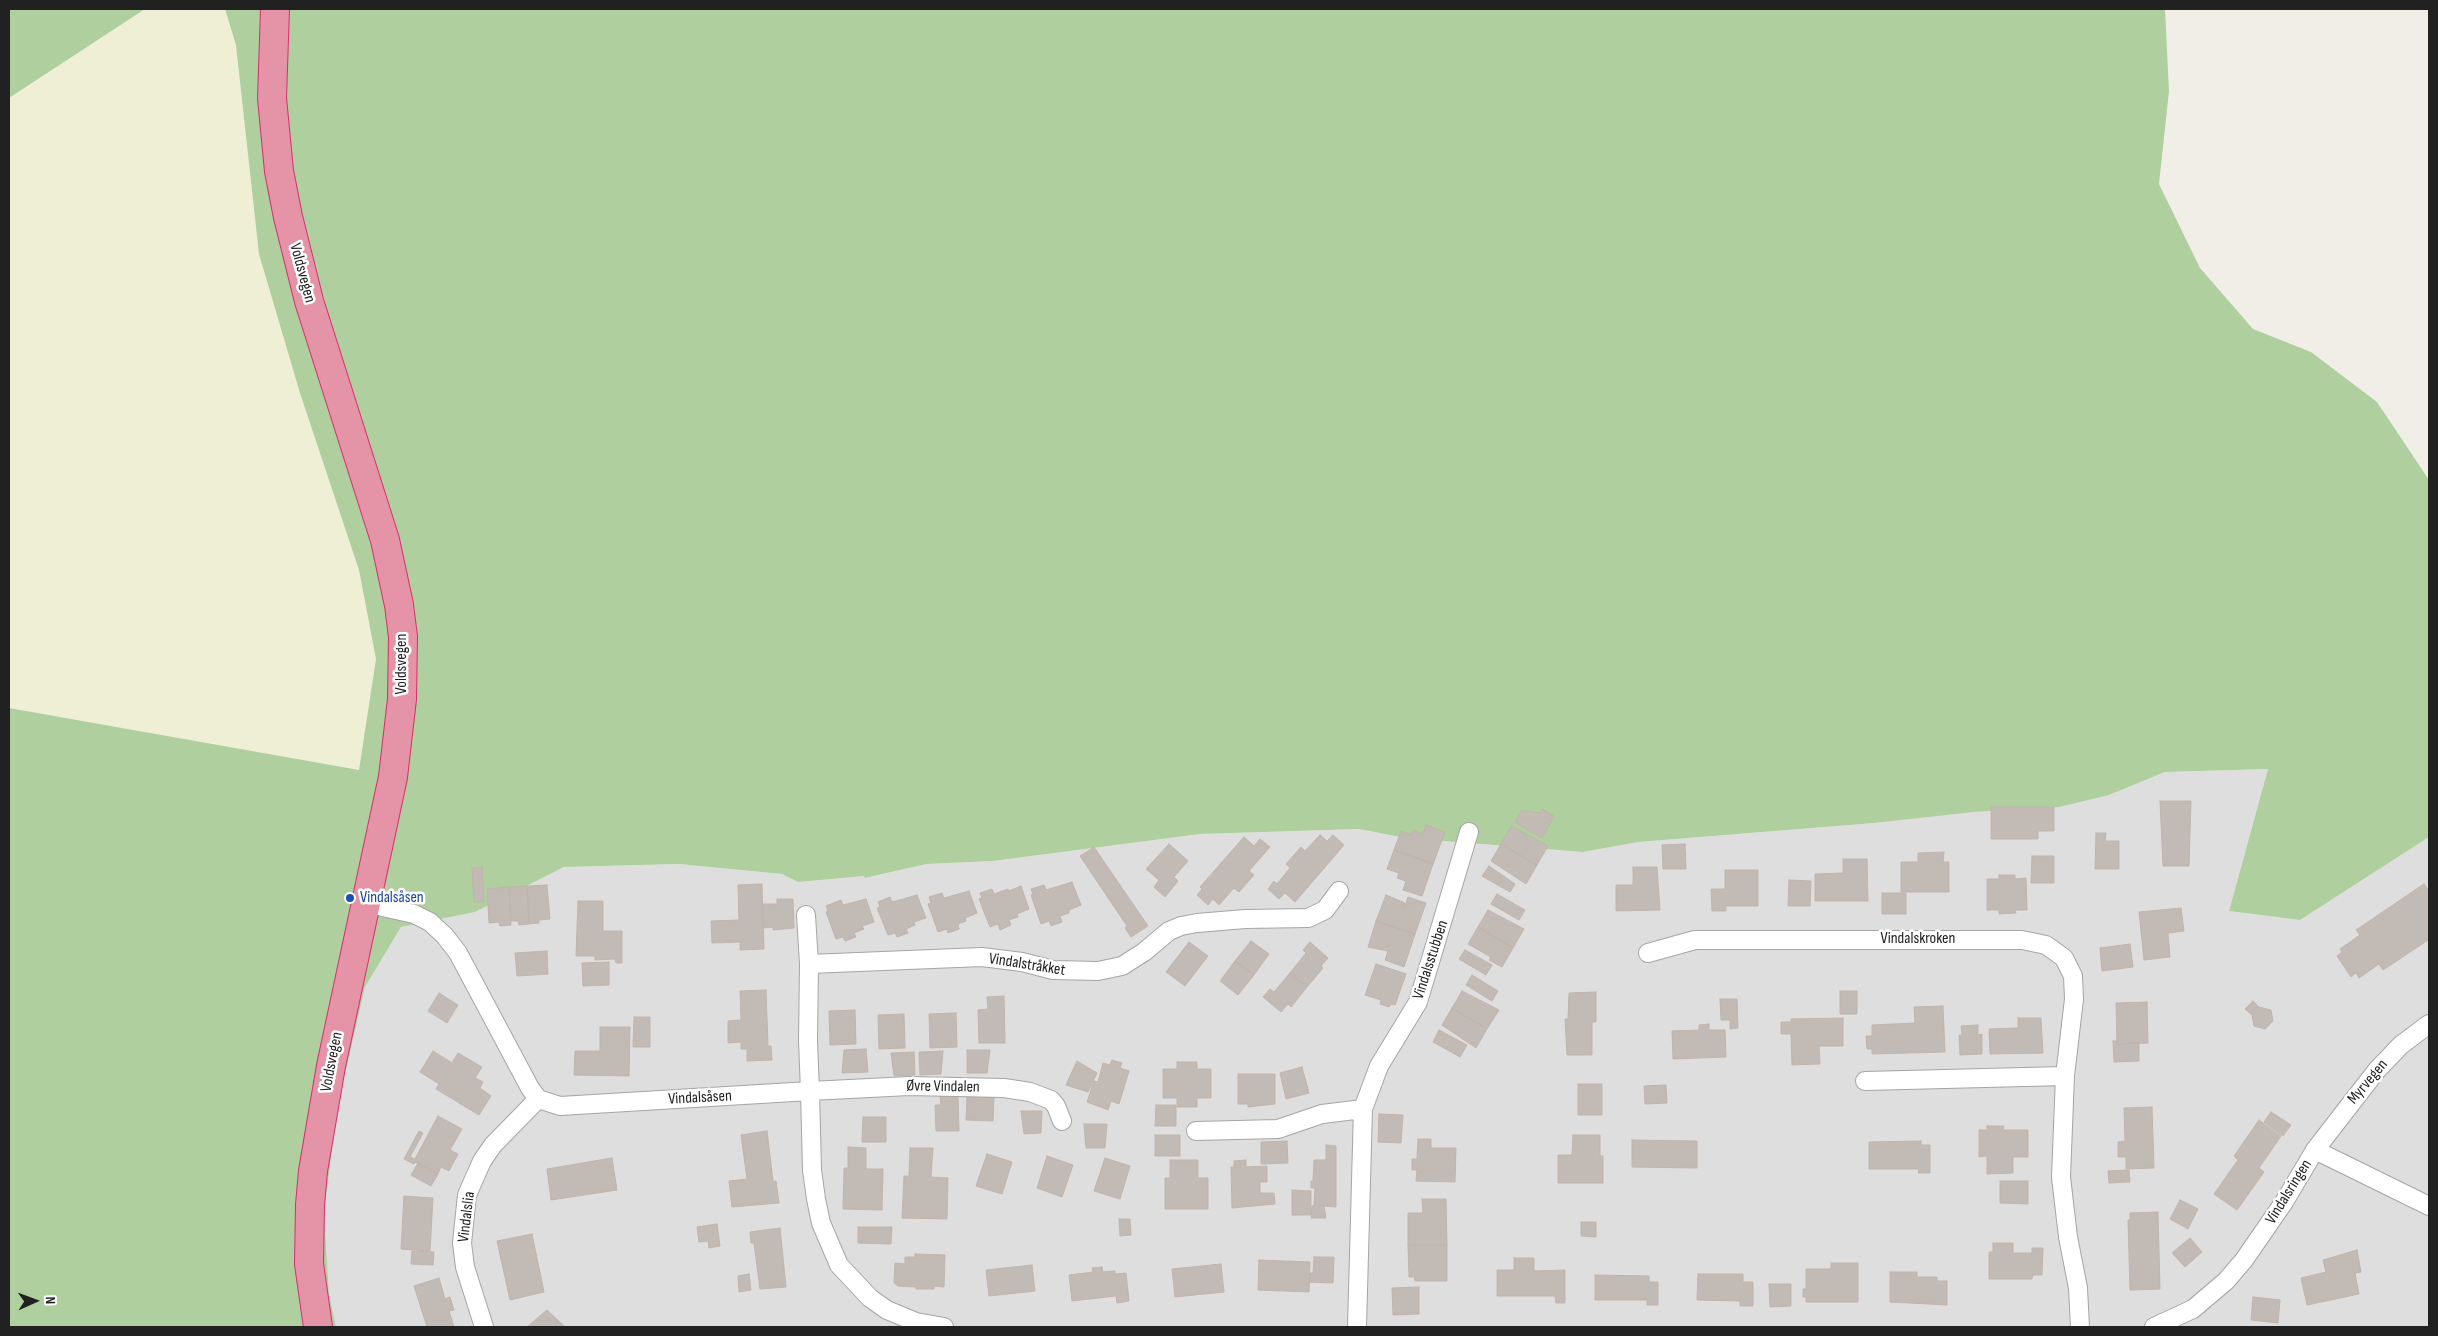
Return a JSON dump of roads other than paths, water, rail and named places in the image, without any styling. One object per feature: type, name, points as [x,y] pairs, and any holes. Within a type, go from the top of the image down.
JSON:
[{"type":"highway","name":"Voldsvegen","points":[[275,9],[272,98],[279,171],[288,217],[309,301],[385,540],[399,605],[403,637],[403,689],[393,777],[331,1066],[313,1171],[308,1264],[318,1327]]},
{"type":"street","name":"Vindalsstubben","points":[[1357,1327],[1363,1109],[1379,1066],[1408,1021],[1423,989],[1469,832]]},
{"type":"street","name":"Vindalstråkket","points":[[809,964],[982,957],[1022,962],[1053,970],[1098,971],[1122,966],[1144,952],[1169,932],[1181,926],[1245,918],[1308,918],[1325,910],[1339,891]]},
{"type":"street","points":[[365,903],[414,914],[430,922],[445,936],[458,953],[530,1088],[538,1099]]},
{"type":"street","points":[[806,915],[809,964],[808,1041],[812,1170],[820,1223],[839,1265],[870,1298],[887,1310],[916,1322],[944,1327]]},
{"type":"street","name":"Vindalskroken","points":[[1648,953],[1682,942],[1729,939],[2035,941],[2046,945],[2064,958],[2073,976],[2073,1019],[2065,1076],[2061,1177],[2068,1237],[2078,1288],[2080,1327]]},
{"type":"street","name":"Myrvegen","points":[[2315,1150],[2377,1070],[2401,1045],[2429,1024]]},
{"type":"street","points":[[1865,1082],[2065,1076]]},
{"type":"street","name":"Øvre Vindalen","points":[[810,1091],[918,1086],[1004,1088],[1030,1092],[1051,1100],[1056,1106],[1062,1121]]},
{"type":"street","name":"Vindalsåsen","points":[[538,1099],[560,1106],[810,1091]]},
{"type":"street","name":"Vindalslia","points":[[484,1327],[465,1267],[462,1243],[468,1195],[482,1160],[493,1145],[538,1099]]},
{"type":"street","points":[[1196,1131],[1278,1129],[1335,1111],[1363,1109]]},
{"type":"street","name":"Vindalsringen","points":[[2154,1327],[2175,1324],[2226,1281],[2244,1260],[2284,1202],[2315,1150],[2429,1206]]},
{"type":"place","name":"Vindalsåsen","points":[[350,898]]}]
